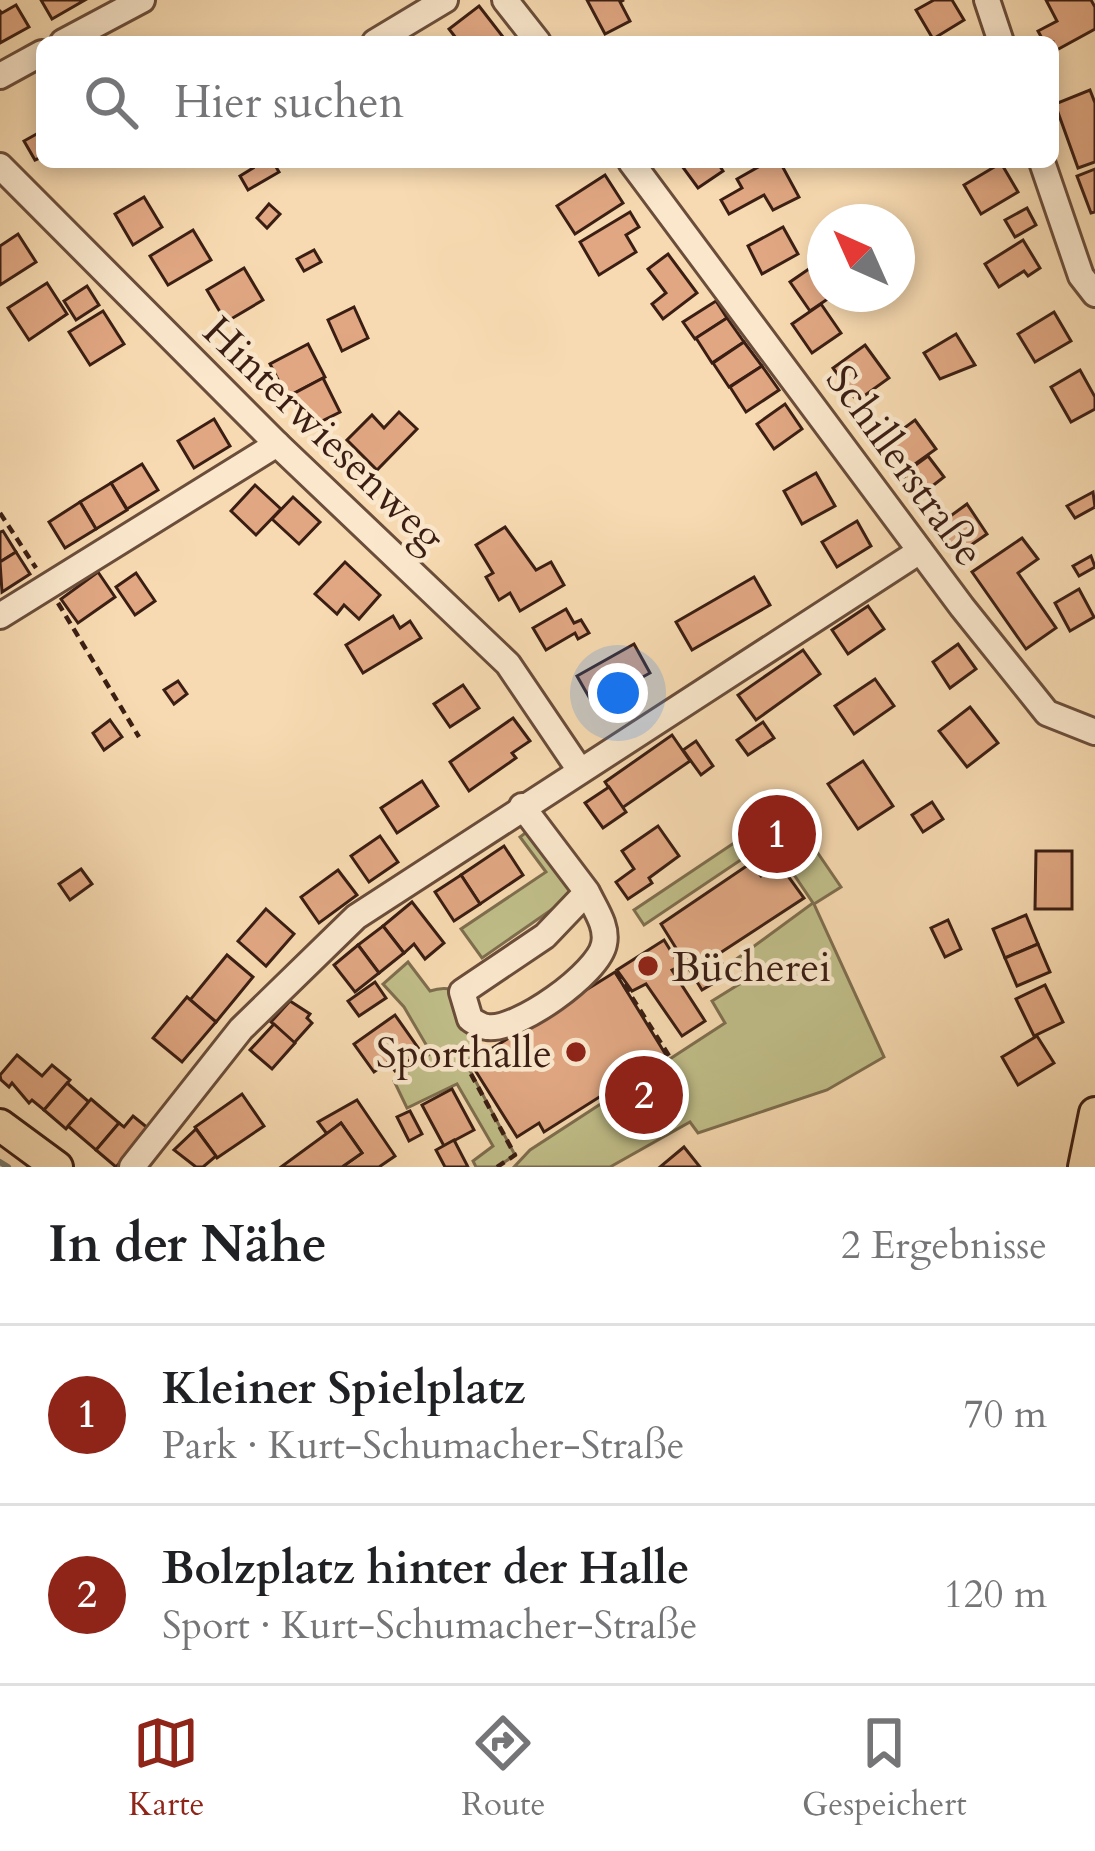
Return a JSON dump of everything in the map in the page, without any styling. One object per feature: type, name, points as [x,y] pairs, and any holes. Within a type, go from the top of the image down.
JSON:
[{"type":"main road","points":[[1084,1167],[1095,1113]]},
{"type":"main road","points":[[0,1125],[57,1167]]},
{"type":"street","points":[[74,36],[142,0]]},
{"type":"street","points":[[384,36],[445,0]]},
{"type":"street","points":[[506,0],[533,36]]},
{"type":"street","points":[[987,0],[999,36]]},
{"type":"street","points":[[0,76],[36,56]]},
{"type":"street","name":"Hinterwiesenweg","points":[[0,166],[277,444],[508,664],[580,770]]},
{"type":"street","name":"Schillerstraße","points":[[635,168],[920,551],[1047,713],[1095,732]]},
{"type":"street","points":[[1044,168],[1082,276],[1095,294]]},
{"type":"street","points":[[0,616],[277,444]]},
{"type":"street","points":[[132,1167],[241,1029],[356,916],[920,551]]},
{"type":"street","points":[[522,806],[587,892],[605,928],[604,948],[591,970],[558,996],[508,1024],[486,1028],[470,1019],[462,992],[545,936],[587,892]]},
{"type":"path","points":[[0,513],[139,737]]},
{"type":"path","points":[[604,948],[671,1059]]},
{"type":"path","points":[[486,1028],[466,1065],[515,1155],[496,1167]]},
{"type":"shaded area","points":[[790,795],[818,837],[811,843],[841,887],[814,904],[884,1057],[827,1090],[698,1133],[690,1122],[610,1167],[514,1167],[530,1150],[725,1023],[712,1001],[749,978],[735,960],[813,903],[784,860],[764,871],[751,853],[644,925],[634,910],[740,839],[736,830]]},
{"type":"shaded area","points":[[532,828],[577,892],[482,958],[461,929],[546,872],[520,837]]},
{"type":"shaded area","points":[[408,962],[430,991],[450,989],[464,997],[486,1027],[467,1065],[515,1155],[497,1167],[476,1167],[473,1161],[493,1146],[457,1084],[407,1108],[394,1081],[431,1053],[404,1007],[383,984]]},
{"type":"building","points":[[41,0],[85,0],[52,19]]},
{"type":"building","points":[[587,0],[624,0],[620,2],[630,21],[605,34]]},
{"type":"building","points":[[934,0],[952,0],[964,20],[931,36],[916,10]]},
{"type":"building","points":[[1046,0],[1091,0],[1095,7],[1095,29],[1059,49],[1059,36],[1041,36],[1038,31],[1057,21]]},
{"type":"building","points":[[16,5],[29,27],[0,43],[0,11]]},
{"type":"building","points":[[479,6],[502,36],[454,36],[449,29]]},
{"type":"building","points":[[1090,90],[1095,103],[1095,162],[1078,168],[1059,102]]},
{"type":"building","points":[[36,134],[36,160],[35,160],[24,141]]},
{"type":"building","points":[[253,168],[279,172],[248,190],[240,176]]},
{"type":"building","points":[[683,168],[721,168],[723,171],[698,188]]},
{"type":"building","points":[[756,168],[783,168],[799,197],[773,210],[764,195],[729,214],[721,200],[742,188],[737,179]]},
{"type":"building","points":[[993,168],[1004,168],[1018,192],[981,214],[964,185]]},
{"type":"building","points":[[1095,169],[1095,212],[1091,213],[1077,176]]},
{"type":"building","points":[[605,175],[623,203],[575,234],[557,206]]},
{"type":"building","points":[[144,197],[162,227],[133,245],[115,214]]},
{"type":"building","points":[[269,204],[280,214],[267,228],[257,218]]},
{"type":"building","points":[[1027,208],[1036,225],[1015,237],[1005,220]]},
{"type":"building","points":[[630,212],[639,227],[626,235],[636,252],[599,275],[580,242]]},
{"type":"building","points":[[783,227],[798,254],[762,274],[748,246]]},
{"type":"building","points":[[193,230],[211,260],[168,285],[150,256]]},
{"type":"building","points":[[18,234],[36,262],[0,285],[0,246]]},
{"type":"building","points":[[1023,240],[1040,268],[1028,276],[1024,271],[999,287],[985,264]]},
{"type":"building","points":[[314,250],[321,262],[304,271],[297,259]]},
{"type":"building","points":[[668,254],[697,293],[663,319],[652,304],[666,293],[648,269]]},
{"type":"building","points":[[244,268],[263,300],[226,322],[207,290]]},
{"type":"building","points":[[807,270],[807,307],[790,282]]},
{"type":"building","points":[[47,283],[67,314],[29,340],[8,308]]},
{"type":"building","points":[[87,286],[99,305],[76,320],[64,301]]},
{"type":"building","points":[[716,301],[727,318],[695,339],[683,322]]},
{"type":"building","points":[[354,307],[368,338],[342,351],[328,320]]},
{"type":"building","points":[[103,311],[124,344],[90,365],[69,332]]},
{"type":"building","points":[[809,312],[827,312],[841,333],[812,353],[792,324]]},
{"type":"building","points":[[1054,312],[1071,341],[1035,362],[1018,334]]},
{"type":"building","points":[[727,318],[744,342],[712,363],[696,338]]},
{"type":"building","points":[[956,334],[975,365],[940,379],[924,353]]},
{"type":"building","points":[[744,342],[762,366],[729,387],[713,363]]},
{"type":"building","points":[[308,344],[325,377],[287,397],[270,364]]},
{"type":"building","points":[[865,345],[889,378],[857,401],[833,368]]},
{"type":"building","points":[[762,366],[779,390],[746,412],[730,387]]},
{"type":"building","points":[[1080,370],[1095,397],[1095,409],[1071,422],[1051,387]]},
{"type":"building","points":[[323,378],[340,412],[308,428],[291,395]]},
{"type":"building","points":[[785,404],[802,429],[774,449],[757,424]]},
{"type":"building","points":[[399,412],[417,429],[377,470],[347,440],[372,415],[384,428]]},
{"type":"building","points":[[214,419],[230,446],[194,468],[178,441]]},
{"type":"building","points":[[915,420],[936,449],[901,474],[880,446]]},
{"type":"building","points":[[928,456],[944,477],[918,497],[902,475]]},
{"type":"building","points":[[142,464],[158,490],[127,509],[111,483]]},
{"type":"building","points":[[816,473],[835,506],[802,524],[784,491]]},
{"type":"building","points":[[111,483],[127,510],[96,529],[80,502]]},
{"type":"building","points":[[255,485],[281,509],[256,535],[231,511]]},
{"type":"building","points":[[1093,492],[1095,507],[1075,518],[1067,506]]},
{"type":"building","points":[[293,497],[320,522],[299,544],[272,519]]},
{"type":"building","points":[[80,502],[96,529],[65,548],[49,522]]},
{"type":"building","points":[[967,504],[987,534],[958,554],[938,525]]},
{"type":"building","points":[[857,521],[871,546],[837,567],[822,542]]},
{"type":"building","points":[[505,527],[536,570],[551,562],[564,585],[520,611],[510,593],[499,600],[486,577],[493,573],[476,545]]},
{"type":"building","points":[[0,532],[16,552],[0,562]]},
{"type":"building","points":[[1022,538],[1038,559],[1018,573],[1056,628],[1026,649],[972,572]]},
{"type":"building","points":[[16,552],[30,574],[2,592],[0,562]]},
{"type":"building","points":[[1091,556],[1095,567],[1079,576],[1073,566]]},
{"type":"building","points":[[345,562],[380,595],[359,619],[344,605],[337,614],[315,594]]},
{"type":"building","points":[[98,572],[115,597],[78,623],[61,599]]},
{"type":"building","points":[[136,573],[155,601],[135,615],[116,587]]},
{"type":"building","points":[[754,577],[770,605],[692,650],[676,622]]},
{"type":"building","points":[[1079,589],[1094,617],[1070,631],[1055,603]]},
{"type":"building","points":[[868,606],[884,629],[848,654],[832,630]]},
{"type":"building","points":[[566,609],[574,623],[581,620],[589,633],[578,639],[575,633],[546,650],[533,628]]},
{"type":"building","points":[[393,616],[400,628],[410,621],[421,638],[363,673],[346,645]]},
{"type":"building","points":[[634,644],[650,673],[593,704],[577,676]]},
{"type":"building","points":[[958,644],[976,669],[950,688],[933,662]]},
{"type":"building","points":[[803,650],[820,674],[756,720],[738,695]]},
{"type":"building","points":[[875,679],[894,706],[854,734],[835,706]]},
{"type":"building","points":[[178,681],[187,694],[174,704],[164,690]]},
{"type":"building","points":[[463,685],[479,708],[450,727],[434,704]]},
{"type":"building","points":[[970,707],[998,743],[967,767],[939,731]]},
{"type":"building","points":[[513,718],[530,741],[512,753],[516,758],[469,791],[450,762]]},
{"type":"building","points":[[110,720],[122,737],[104,750],[93,733]]},
{"type":"building","points":[[763,722],[774,738],[748,755],[737,740]]},
{"type":"building","points":[[672,735],[690,761],[622,808],[605,782]]},
{"type":"building","points":[[696,741],[713,766],[701,775],[683,750]]},
{"type":"building","points":[[863,761],[893,806],[858,829],[828,784]]},
{"type":"building","points":[[422,781],[438,806],[397,833],[381,808]]},
{"type":"building","points":[[609,787],[626,812],[603,828],[585,803]]},
{"type":"building","points":[[932,802],[943,819],[923,832],[912,815]]},
{"type":"building","points":[[658,826],[679,856],[628,899],[616,882],[634,869],[622,851]]},
{"type":"building","points":[[380,836],[398,862],[369,882],[351,856]]},
{"type":"building","points":[[504,846],[523,875],[480,904],[461,875]]},
{"type":"building","points":[[1036,851],[1072,851],[1072,909],[1035,909]]},
{"type":"building","points":[[751,863],[761,876],[780,865],[804,898],[717,955],[729,974],[702,990],[661,924]]},
{"type":"building","points":[[81,869],[92,884],[70,900],[59,884]]},
{"type":"building","points":[[338,870],[357,895],[319,923],[301,897]]},
{"type":"building","points":[[461,875],[480,904],[454,921],[435,892]]},
{"type":"building","points":[[412,902],[444,943],[425,959],[414,944],[404,953],[383,926]]},
{"type":"building","points":[[266,909],[294,934],[266,966],[238,941]]},
{"type":"building","points":[[1026,915],[1038,944],[1005,958],[993,929]]},
{"type":"building","points":[[948,920],[961,949],[945,957],[931,928]]},
{"type":"building","points":[[383,926],[404,953],[379,973],[358,945]]},
{"type":"building","points":[[664,940],[680,966],[672,970],[705,1021],[682,1036],[646,984],[632,991],[617,970]]},
{"type":"building","points":[[1038,944],[1050,972],[1017,986],[1005,958]]},
{"type":"building","points":[[358,945],[379,973],[355,992],[334,965]]},
{"type":"building","points":[[227,955],[253,977],[216,1022],[190,1000]]},
{"type":"building","name":"Sporthalle","points":[[615,972],[666,1055],[544,1132],[539,1123],[517,1137],[470,1062]]},
{"type":"building","points":[[375,982],[386,998],[359,1016],[348,1001]]},
{"type":"building","points":[[1045,985],[1063,1022],[1034,1036],[1016,999]]},
{"type":"building","points":[[187,997],[216,1022],[182,1062],[153,1038]]},
{"type":"building","points":[[290,1001],[310,1014],[307,1018],[312,1023],[294,1043],[271,1022]]},
{"type":"building","points":[[395,1015],[421,1052],[395,1071],[388,1062],[374,1072],[354,1044]]},
{"type":"building","points":[[274,1024],[295,1043],[272,1069],[250,1050]]},
{"type":"building","points":[[1037,1036],[1054,1063],[1018,1085],[1002,1057]]},
{"type":"building","points":[[17,1055],[42,1076],[52,1065],[70,1080],[44,1110],[32,1100],[29,1103],[12,1083],[9,1087],[1,1080]]},
{"type":"building","points":[[67,1083],[89,1102],[66,1129],[44,1110]]},
{"type":"building","points":[[452,1089],[474,1130],[444,1146],[422,1105]]},
{"type":"building","points":[[242,1094],[264,1126],[217,1158],[195,1127]]},
{"type":"building","points":[[91,1099],[119,1123],[96,1150],[68,1126]]},
{"type":"building","points":[[357,1100],[395,1156],[379,1167],[342,1167],[362,1153],[341,1123],[327,1134],[318,1122]]},
{"type":"building","points":[[410,1111],[422,1134],[409,1141],[397,1117]]},
{"type":"building","points":[[133,1116],[149,1129],[116,1167],[96,1150],[119,1123],[124,1127]]},
{"type":"building","points":[[341,1123],[362,1153],[342,1167],[281,1167]]},
{"type":"building","points":[[196,1129],[216,1156],[203,1167],[174,1150]]},
{"type":"building","points":[[454,1140],[468,1167],[445,1167],[436,1150]]},
{"type":"building","points":[[684,1147],[700,1167],[660,1167]]},
{"type":"waterway","points":[[0,1162],[8,1167]]},
{"type":"place","name":"Kleiner Spielplatz","points":[[777,834]]},
{"type":"place","name":"Bücherei","points":[[648,966]]},
{"type":"place","name":"Sporthalle","points":[[576,1052]]},
{"type":"place","name":"Bolzplatz hinter der Halle","points":[[644,1095]]}]
